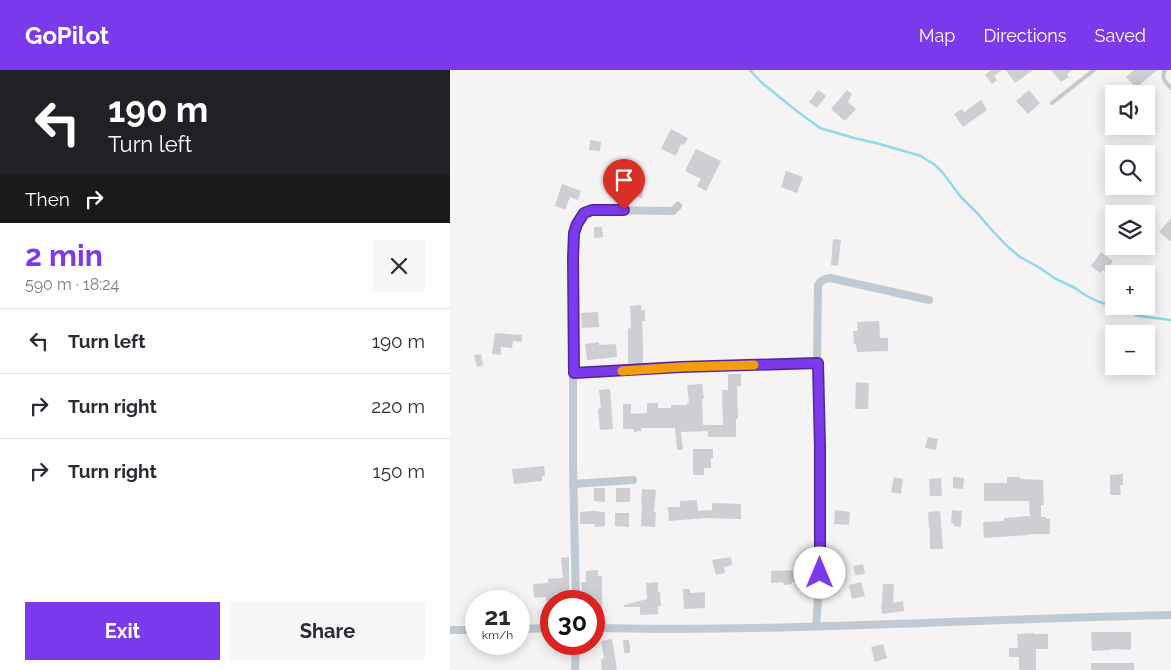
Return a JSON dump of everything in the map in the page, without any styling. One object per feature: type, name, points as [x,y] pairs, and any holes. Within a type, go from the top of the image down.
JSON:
[{"type":"street","points":[[576,590],[573,484],[574,233],[581,216],[592,210],[674,211],[678,206]]},
{"type":"street","points":[[816,626],[820,573],[818,285],[820,281],[830,278],[929,300]]},
{"type":"street","points":[[574,373],[681,367],[818,363]]},
{"type":"street","points":[[573,484],[633,480]]},
{"type":"street","points":[[605,628],[735,629],[1171,615]]},
{"type":"street","points":[[450,630],[465,630]]},
{"type":"street","points":[[575,670],[576,655]]},
{"type":"lane","points":[[1052,103],[1094,70]]},
{"type":"lane","points":[[1165,70],[1163,78],[1171,88]]},
{"type":"building","points":[[991,70],[1002,70],[994,76],[997,80],[992,84],[985,75]]},
{"type":"building","points":[[1006,70],[1033,70],[1015,83]]},
{"type":"building","points":[[1051,70],[1072,70],[1067,74],[1069,77],[1061,82]]},
{"type":"building","points":[[1134,70],[1157,70],[1140,85],[1133,85],[1126,77]]},
{"type":"building","points":[[818,90],[826,96],[817,108],[809,102]]},
{"type":"building","points":[[847,90],[852,94],[848,102],[856,109],[845,121],[831,109]]},
{"type":"building","points":[[1029,90],[1040,103],[1028,114],[1016,101]]},
{"type":"building","points":[[981,100],[987,110],[963,127],[954,114],[962,109],[964,112]]},
{"type":"building","points":[[671,129],[688,138],[684,145],[681,144],[676,156],[661,149]]},
{"type":"building","points":[[590,140],[601,142],[600,151],[589,150]]},
{"type":"building","points":[[696,149],[721,161],[706,191],[697,186],[701,179],[685,171]]},
{"type":"building","points":[[786,171],[803,177],[797,193],[781,187]]},
{"type":"building","points":[[624,181],[644,183],[642,198],[628,194],[629,187],[623,187]]},
{"type":"building","points":[[562,184],[581,191],[578,200],[570,197],[565,210],[555,206]]},
{"type":"building","points":[[1171,218],[1171,242],[1159,232]]},
{"type":"building","points":[[594,227],[602,227],[603,237],[594,238]]},
{"type":"building","points":[[833,239],[841,240],[838,266],[831,265]]},
{"type":"building","points":[[1101,252],[1113,261],[1110,265],[1105,265],[1105,272],[1103,270],[1100,273],[1091,266]]},
{"type":"building","points":[[641,305],[642,311],[645,310],[645,321],[642,321],[643,364],[628,363],[628,329],[631,328],[630,306]]},
{"type":"building","points":[[598,312],[599,327],[582,328],[581,313]]},
{"type":"building","points":[[879,321],[880,338],[888,338],[888,351],[857,352],[853,331],[858,331],[857,322]]},
{"type":"building","points":[[495,333],[522,335],[522,342],[513,341],[512,348],[501,347],[501,355],[492,354]]},
{"type":"building","points":[[599,342],[599,345],[616,344],[617,357],[587,360],[585,344]]},
{"type":"building","points":[[481,354],[483,365],[477,367],[474,355]]},
{"type":"building","points":[[728,374],[741,374],[741,386],[737,386],[738,419],[736,419],[736,437],[708,437],[708,431],[681,432],[683,450],[677,450],[675,428],[641,428],[641,431],[634,432],[633,429],[623,429],[623,404],[631,404],[631,414],[647,413],[647,403],[658,403],[658,408],[671,408],[671,405],[687,405],[689,403],[687,385],[702,384],[704,399],[702,399],[703,425],[723,425],[722,390],[728,390]]},
{"type":"building","points":[[856,382],[869,383],[868,409],[855,409]]},
{"type":"building","points":[[610,389],[613,429],[600,430],[598,409],[601,408],[599,390]]},
{"type":"building","points":[[928,437],[938,439],[936,450],[925,448]]},
{"type":"building","points":[[693,449],[713,449],[711,468],[704,468],[704,475],[693,475]]},
{"type":"building","points":[[544,466],[545,476],[542,476],[542,481],[514,484],[512,469]]},
{"type":"building","points":[[1123,474],[1123,485],[1120,485],[1121,495],[1110,495],[1110,475]]},
{"type":"building","points":[[894,477],[903,479],[901,494],[891,492]]},
{"type":"building","points":[[953,477],[964,478],[963,489],[953,488]]},
{"type":"building","points":[[1007,477],[1043,480],[1044,505],[1041,505],[1041,517],[1050,519],[1050,534],[984,538],[983,522],[1004,521],[1004,518],[1030,516],[1029,501],[984,501],[984,483],[1007,483]]},
{"type":"building","points":[[941,478],[942,496],[930,496],[929,479]]},
{"type":"building","points":[[594,488],[605,488],[605,502],[594,501]]},
{"type":"building","points":[[616,488],[630,488],[630,502],[616,502]]},
{"type":"building","points":[[642,489],[656,490],[655,527],[641,526]]},
{"type":"building","points":[[697,500],[698,511],[712,510],[712,503],[741,504],[741,519],[706,518],[669,521],[668,507],[680,507],[680,501]]},
{"type":"building","points":[[835,510],[850,512],[849,525],[834,524]]},
{"type":"building","points":[[952,510],[962,511],[961,527],[954,526],[951,523]]},
{"type":"building","points":[[940,511],[943,549],[930,549],[928,512]]},
{"type":"building","points":[[580,512],[605,512],[605,526],[595,527],[595,524],[580,524]]},
{"type":"building","points":[[615,513],[629,513],[629,527],[615,526]]},
{"type":"building","points":[[569,557],[569,590],[540,590],[540,598],[534,598],[533,584],[548,583],[548,579],[563,578],[561,558]]},
{"type":"building","points":[[731,557],[732,565],[724,567],[725,573],[716,575],[712,560]]},
{"type":"building","points":[[863,564],[865,574],[855,575],[853,566]]},
{"type":"building","points":[[598,570],[598,576],[602,576],[602,590],[582,590],[581,582],[586,582],[586,571]]},
{"type":"building","points":[[797,570],[798,582],[784,585],[783,582],[771,583],[771,571]]},
{"type":"building","points":[[658,582],[661,606],[658,606],[658,614],[640,615],[640,607],[624,607],[624,605],[647,599],[646,583]]},
{"type":"building","points":[[861,582],[865,596],[852,599],[849,585]]},
{"type":"building","points":[[883,584],[894,584],[893,603],[903,601],[904,611],[882,614]]},
{"type":"building","points":[[683,589],[690,589],[690,593],[705,592],[705,608],[684,609]]},
{"type":"building","points":[[1091,632],[1131,632],[1131,650],[1111,649],[1092,651]]},
{"type":"building","points":[[1017,634],[1048,634],[1048,649],[1036,649],[1036,670],[1019,670],[1019,657],[1009,657],[1009,648],[1018,648]]},
{"type":"building","points":[[612,639],[617,670],[602,670],[601,660],[605,655],[605,640]]},
{"type":"building","points":[[623,640],[629,640],[630,653],[624,653]]},
{"type":"building","points":[[883,644],[887,658],[875,662],[871,647]]},
{"type":"building","points":[[1091,663],[1134,663],[1134,670],[1091,670]]},
{"type":"waterway","points":[[750,70],[761,82],[820,128],[921,156],[935,165],[960,196],[1007,246],[1020,257],[1054,278],[1097,301],[1139,316],[1171,320]]},
{"type":"slow traffic","points":[[622,371],[754,365]]},
{"type":"route","points":[[624,210],[592,210],[584,213],[574,233],[574,373],[681,367],[818,363],[820,573]]}]
